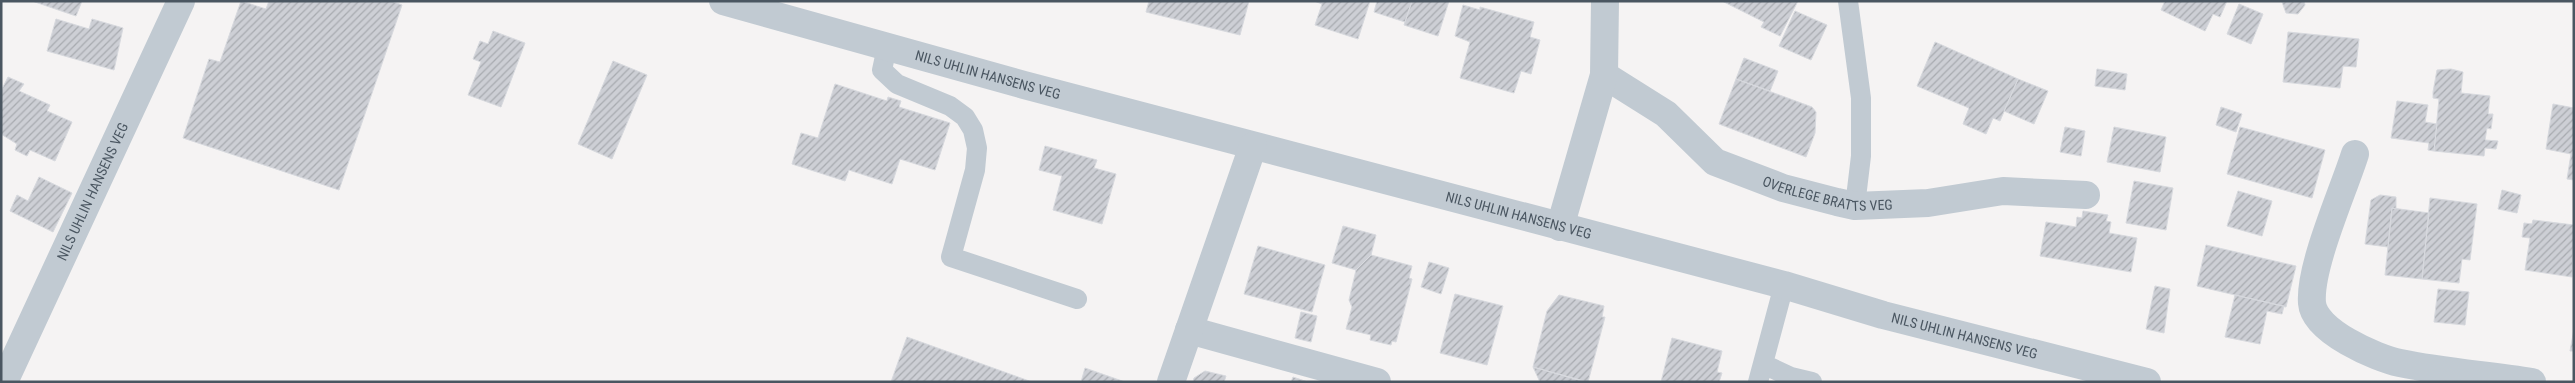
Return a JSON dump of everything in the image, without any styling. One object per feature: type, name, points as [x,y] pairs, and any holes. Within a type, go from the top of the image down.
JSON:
[{"type":"street","name":"NILS UHLIN HANSENS VEG","points":[[4,382],[181,1]]},
{"type":"street","name":"NILS UHLIN HANSENS VEG","points":[[723,1],[1253,146],[1784,285],[1883,315],[2146,382]]},
{"type":"street","points":[[1560,227],[1604,75],[1605,1]]},
{"type":"street","name":"OVERLEGE BRATTS VEG","points":[[1604,75],[1666,114],[1715,162],[1783,188],[1855,206],[1928,203],[2004,190],[2086,195]]},
{"type":"street","points":[[1171,382],[1253,146]]},
{"type":"street","points":[[2356,154],[2313,279],[2312,306],[2324,325],[2342,339],[2396,372],[2532,382]]},
{"type":"street","points":[[1189,330],[1377,382]]},
{"type":"lane","points":[[1848,1],[1860,98],[1861,156],[1855,206]]},
{"type":"lane","points":[[887,47],[882,70],[887,75],[897,84],[950,106],[965,117],[973,130],[977,148],[974,170],[951,257],[1077,298]]},
{"type":"lane","points":[[1784,285],[1760,373],[1812,382]]},
{"type":"building","points":[[32,1],[82,1],[76,16]]},
{"type":"building","points":[[241,1],[266,9],[269,1],[391,1],[402,5],[339,190],[183,138],[209,59],[220,62]]},
{"type":"building","points":[[1149,1],[1249,1],[1240,35],[1146,12]]},
{"type":"building","points":[[1314,1],[1370,1],[1358,39],[1315,25],[1322,4]]},
{"type":"building","points":[[1377,1],[1412,1],[1405,22],[1374,12]]},
{"type":"building","points":[[1412,1],[1449,1],[1438,36],[1404,25]]},
{"type":"building","points":[[1722,1],[1798,1],[1780,36],[1761,27],[1764,22]]},
{"type":"building","points":[[2165,1],[2227,1],[2220,17],[2213,14],[2205,31],[2161,10]]},
{"type":"building","points":[[2304,1],[2305,5],[2298,14],[2286,13],[2282,2]]},
{"type":"building","points":[[2239,4],[2263,14],[2251,44],[2227,34]]},
{"type":"building","points":[[1463,5],[1480,10],[1480,7],[1534,22],[1530,37],[1540,40],[1531,74],[1521,71],[1514,93],[1460,78],[1470,42],[1455,36]]},
{"type":"building","points":[[1795,11],[1827,25],[1811,60],[1779,46]]},
{"type":"building","points":[[56,19],[89,29],[92,19],[123,28],[114,70],[47,51]]},
{"type":"building","points":[[493,31],[525,43],[501,107],[468,95],[481,62],[473,59],[480,41],[488,44]]},
{"type":"building","points":[[2288,32],[2359,39],[2356,67],[2343,66],[2340,88],[2283,82]]},
{"type":"building","points":[[1935,42],[2018,79],[2000,121],[1993,118],[1986,134],[1963,124],[1969,108],[1917,86]]},
{"type":"building","points":[[1744,58],[1778,71],[1770,91],[1736,79]]},
{"type":"building","points":[[613,61],[647,75],[612,159],[578,144]]},
{"type":"building","points":[[2097,69],[2127,74],[2125,90],[2095,86]]},
{"type":"building","points":[[2451,69],[2463,72],[2461,93],[2490,96],[2488,114],[2493,114],[2491,129],[2487,128],[2485,140],[2498,141],[2496,149],[2485,148],[2484,156],[2434,151],[2439,99],[2433,98],[2433,92],[2437,70]]},
{"type":"building","points":[[8,77],[24,84],[19,91],[50,105],[47,111],[72,122],[55,161],[30,150],[27,156],[15,150],[17,144],[1,134],[1,91]]},
{"type":"building","points":[[1736,79],[1812,107],[1816,112],[1815,133],[1806,157],[1719,124]]},
{"type":"building","points":[[2018,79],[2048,91],[2034,124],[2004,111]]},
{"type":"building","points":[[835,84],[887,101],[888,97],[901,101],[899,107],[950,123],[935,170],[900,159],[892,184],[849,170],[845,181],[792,164],[801,133],[818,138]]},
{"type":"building","points":[[2397,101],[2428,105],[2425,122],[2437,124],[2434,151],[2428,150],[2429,143],[2391,138]]},
{"type":"building","points":[[2553,104],[2574,108],[2574,180],[2567,179],[2571,154],[2546,149]]},
{"type":"building","points":[[2221,107],[2242,114],[2236,132],[2216,125]]},
{"type":"building","points":[[2065,127],[2085,131],[2081,156],[2060,152]]},
{"type":"building","points":[[2114,127],[2166,137],[2160,172],[2107,162]]},
{"type":"building","points":[[2240,127],[2325,150],[2312,198],[2227,174]]},
{"type":"building","points":[[1045,146],[1097,160],[1094,168],[1116,174],[1102,224],[1053,210],[1062,176],[1039,170]]},
{"type":"building","points":[[39,177],[72,193],[53,232],[10,211],[17,195],[28,201]]},
{"type":"building","points":[[2134,181],[2173,188],[2166,230],[2126,223]]},
{"type":"building","points":[[2502,190],[2521,195],[2517,213],[2498,209]]},
{"type":"building","points":[[2238,191],[2272,201],[2262,236],[2227,226]]},
{"type":"building","points":[[2380,195],[2396,197],[2396,209],[2392,208],[2388,247],[2365,244],[2371,200]]},
{"type":"building","points":[[2430,198],[2477,204],[2470,260],[2462,259],[2459,283],[2422,279]]},
{"type":"building","points":[[2392,208],[2429,213],[2422,279],[2385,275]]},
{"type":"building","points":[[2083,211],[2108,215],[2106,221],[2111,222],[2109,233],[2137,238],[2131,272],[2040,256],[2046,222],[2076,227],[2077,217],[2082,218]]},
{"type":"building","points":[[2533,220],[2574,225],[2572,277],[2525,270],[2530,238],[2522,237],[2524,223],[2532,224]]},
{"type":"building","points":[[1343,226],[1376,235],[1371,255],[1356,270],[1332,263]]},
{"type":"building","points":[[2206,245],[2296,266],[2286,307],[2197,286]]},
{"type":"building","points":[[1258,246],[1325,265],[1312,312],[1244,294]]},
{"type":"building","points":[[1371,255],[1412,266],[1409,278],[1412,279],[1396,342],[1392,341],[1391,345],[1370,340],[1371,335],[1346,329],[1352,307],[1349,300],[1356,270]]},
{"type":"building","points":[[1429,262],[1449,268],[1441,294],[1421,287]]},
{"type":"building","points":[[2155,286],[2170,289],[2164,333],[2146,329]]},
{"type":"building","points":[[2438,289],[2469,292],[2465,325],[2434,322]]},
{"type":"building","points":[[1455,294],[1503,306],[1487,365],[1440,353]]},
{"type":"building","points":[[1559,295],[1604,306],[1602,317],[1605,317],[1588,382],[1533,367],[1547,311]]},
{"type":"building","points":[[2235,295],[2284,306],[2282,314],[2267,311],[2260,344],[2225,337]]},
{"type":"building","points":[[1301,312],[1317,316],[1311,342],[1295,338]]},
{"type":"building","points":[[2574,329],[2574,351],[2570,351]]},
{"type":"building","points":[[907,337],[1032,382],[891,382]]},
{"type":"building","points":[[1672,338],[1722,351],[1717,372],[1722,373],[1719,382],[1661,382]]},
{"type":"building","points":[[1533,367],[1585,382],[1540,382]]},
{"type":"building","points":[[1085,368],[1125,382],[1081,382]]},
{"type":"building","points":[[1205,371],[1226,376],[1224,382],[1193,382],[1194,378]]},
{"type":"building","points":[[1293,377],[1308,382],[1291,382]]}]
